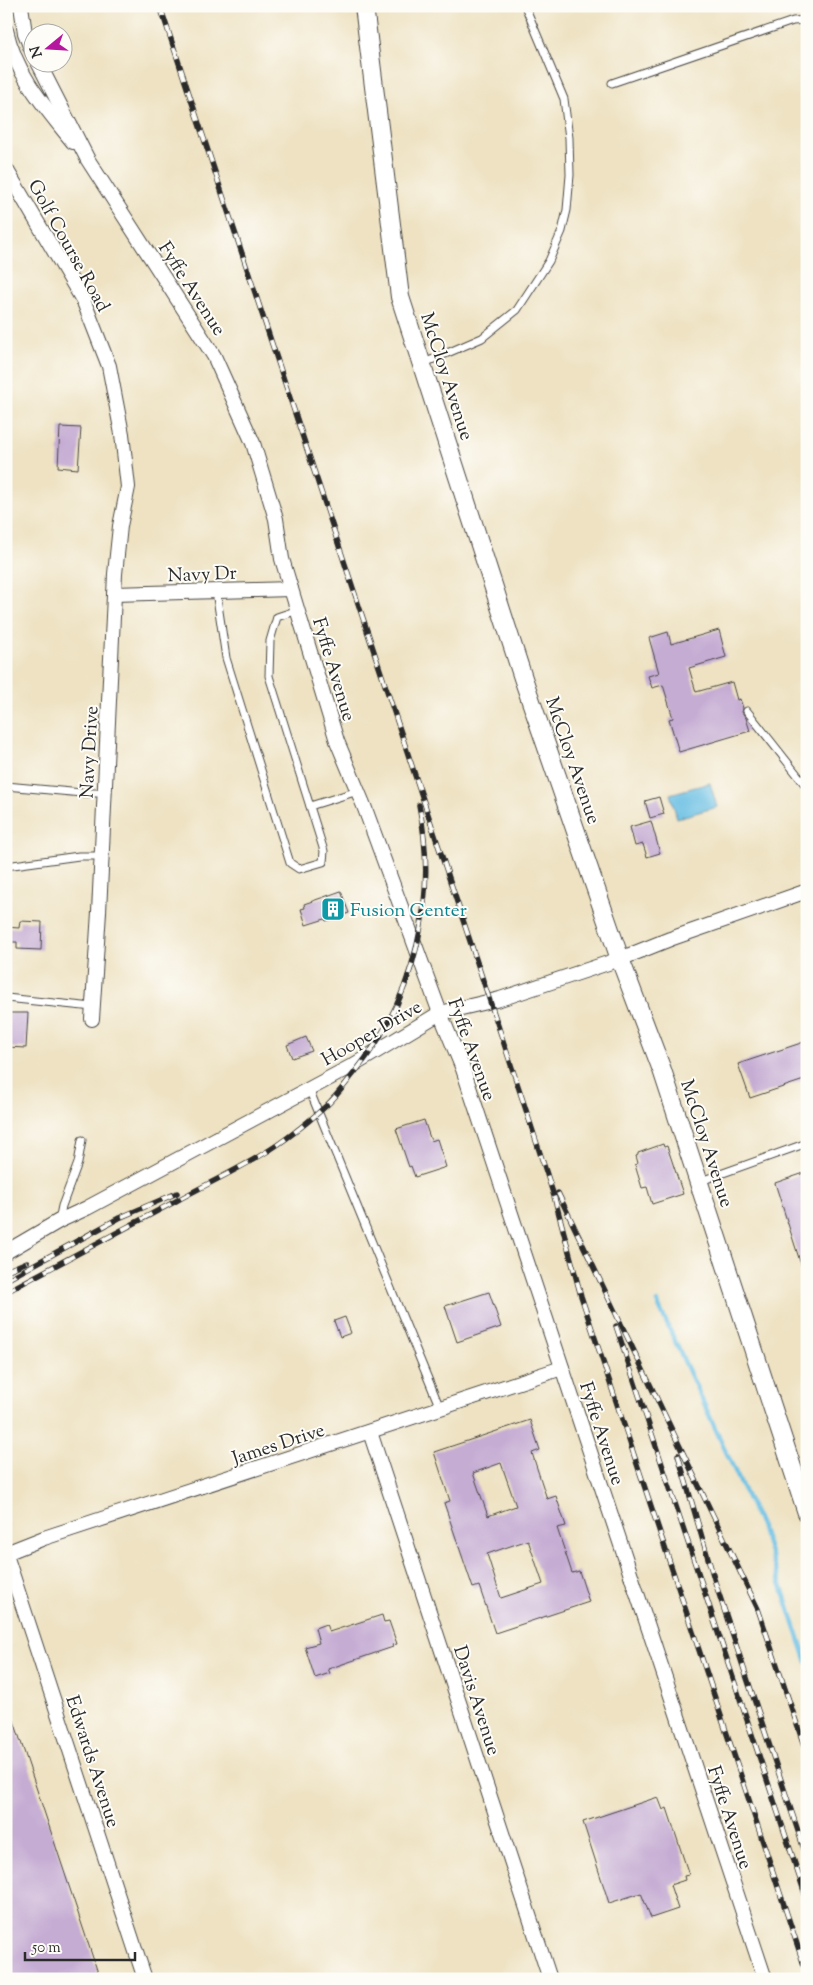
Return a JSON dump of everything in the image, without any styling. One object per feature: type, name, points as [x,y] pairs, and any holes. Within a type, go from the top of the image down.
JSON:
[{"type":"street","points":[[21,6],[24,22]]},
{"type":"street","name":"McCloy Avenue","points":[[364,6],[400,297],[523,678],[620,959],[662,1070],[807,1513]]},
{"type":"street","name":"Fyffe Avenue","points":[[6,30],[23,76],[37,98],[88,160]]},
{"type":"street","name":"Fyffe Avenue","points":[[43,72],[88,160],[214,356],[253,443],[276,519],[282,559],[338,741],[440,1014],[463,1069],[765,1979]]},
{"type":"street","name":"Golf Course Road","points":[[6,169],[84,302],[95,330],[108,366],[116,399],[128,487]]},
{"type":"street","name":"Navy Drive","points":[[92,1013],[102,856],[114,594],[120,526],[128,487]]},
{"type":"street","name":"Navy Dr","points":[[114,594],[291,589]]},
{"type":"street","name":"Hooper Drive","points":[[6,1252],[59,1221],[87,1208],[352,1066],[440,1014],[500,999],[620,959],[670,939],[807,892]]},
{"type":"street","name":"James Drive","points":[[6,1554],[44,1538],[562,1368]]},
{"type":"street","name":"Davis Avenue","points":[[370,1432],[550,1979]]},
{"type":"street","name":"Edwards Avenue","points":[[6,1554],[146,1979]]},
{"type":"lane","points":[[422,364],[482,338],[517,310],[549,261],[562,232],[567,210],[570,175],[569,138],[564,100],[525,6]]},
{"type":"lane","points":[[612,83],[793,21],[807,20]]},
{"type":"lane","points":[[216,591],[226,658],[290,862],[299,869],[323,862],[324,852],[269,676],[270,641],[277,617],[298,610]]},
{"type":"lane","points":[[747,711],[807,787]]},
{"type":"lane","points":[[6,786],[82,793],[105,793]]},
{"type":"lane","points":[[310,806],[358,791]]},
{"type":"lane","points":[[6,866],[79,856],[102,856]]},
{"type":"lane","points":[[6,998],[92,1013]]},
{"type":"lane","points":[[309,1089],[440,1408]]},
{"type":"lane","points":[[59,1221],[62,1206],[78,1163],[82,1140]]},
{"type":"lane","points":[[698,1182],[807,1143]]},
{"type":"water","points":[[710,783],[717,807],[677,818],[670,794]]},
{"type":"building","points":[[60,427],[81,428],[78,469],[58,467]]},
{"type":"building","points":[[719,630],[726,657],[689,668],[696,692],[732,682],[737,700],[740,699],[743,708],[742,712],[750,731],[679,752],[669,719],[673,718],[663,685],[652,688],[648,676],[659,673],[649,638],[668,632],[671,644]]},
{"type":"building","points":[[659,797],[664,814],[650,818],[645,801]]},
{"type":"building","points":[[651,821],[660,853],[647,857],[643,844],[635,846],[630,827]]},
{"type":"building","name":"Fusion Center","points":[[341,891],[349,913],[326,921],[325,919],[306,925],[301,909],[305,908],[304,904]]},
{"type":"building","points":[[20,921],[42,922],[41,950],[17,949],[17,942],[6,942],[6,927],[19,928]]},
{"type":"building","points":[[6,1013],[28,1013],[26,1048],[6,1047]]},
{"type":"building","points":[[306,1037],[312,1051],[292,1058],[287,1045]]},
{"type":"building","points":[[807,1041],[807,1079],[750,1098],[738,1064]]},
{"type":"building","points":[[424,1120],[431,1141],[437,1139],[446,1167],[415,1177],[411,1166],[409,1167],[396,1129]]},
{"type":"building","points":[[663,1144],[664,1147],[667,1146],[683,1194],[652,1204],[647,1187],[642,1188],[635,1165],[638,1163],[636,1156],[638,1153]]},
{"type":"building","points":[[807,1172],[807,1274],[804,1274],[775,1183]]},
{"type":"building","points":[[489,1292],[501,1327],[457,1342],[445,1306]]},
{"type":"building","points":[[345,1317],[351,1333],[340,1337],[334,1321]]},
{"type":"building","points":[[530,1420],[540,1450],[532,1453],[547,1499],[556,1496],[566,1526],[557,1528],[572,1573],[579,1571],[589,1602],[495,1633],[479,1586],[473,1588],[444,1503],[450,1501],[434,1452]],"holes":[[[501,1463],[516,1506],[488,1516],[473,1473]],[[528,1540],[543,1584],[501,1598],[487,1554]]]},
{"type":"building","points":[[382,1615],[384,1622],[389,1621],[397,1644],[328,1669],[330,1673],[315,1678],[305,1647],[319,1643],[315,1628],[326,1624],[329,1632]]},
{"type":"building","points":[[6,1703],[8,1703],[100,1979],[6,1979]]},
{"type":"building","points":[[658,1797],[663,1810],[667,1808],[689,1875],[684,1876],[685,1880],[670,1885],[678,1909],[651,1918],[641,1893],[609,1903],[583,1822]]},
{"type":"waterway","points":[[657,1302],[763,1532],[807,1662]]},
{"type":"railway","points":[[160,6],[524,1104],[554,1196],[581,1296],[807,1974]]},
{"type":"railway","points":[[6,1292],[263,1154],[304,1125],[338,1094],[376,1043],[393,1012],[407,979],[417,945],[423,911],[426,875],[419,805]]},
{"type":"railway","points":[[6,1280],[119,1218],[177,1193]]},
{"type":"railway","points":[[558,1193],[758,1609],[807,1754]]},
{"type":"railway","points":[[6,1271],[27,1262]]},
{"type":"railway","points":[[616,1326],[807,1900]]},
{"type":"railway","points":[[678,1455],[715,1582],[807,1858]]},
{"type":"place","name":"Fusion Center","points":[[333,909]]}]
